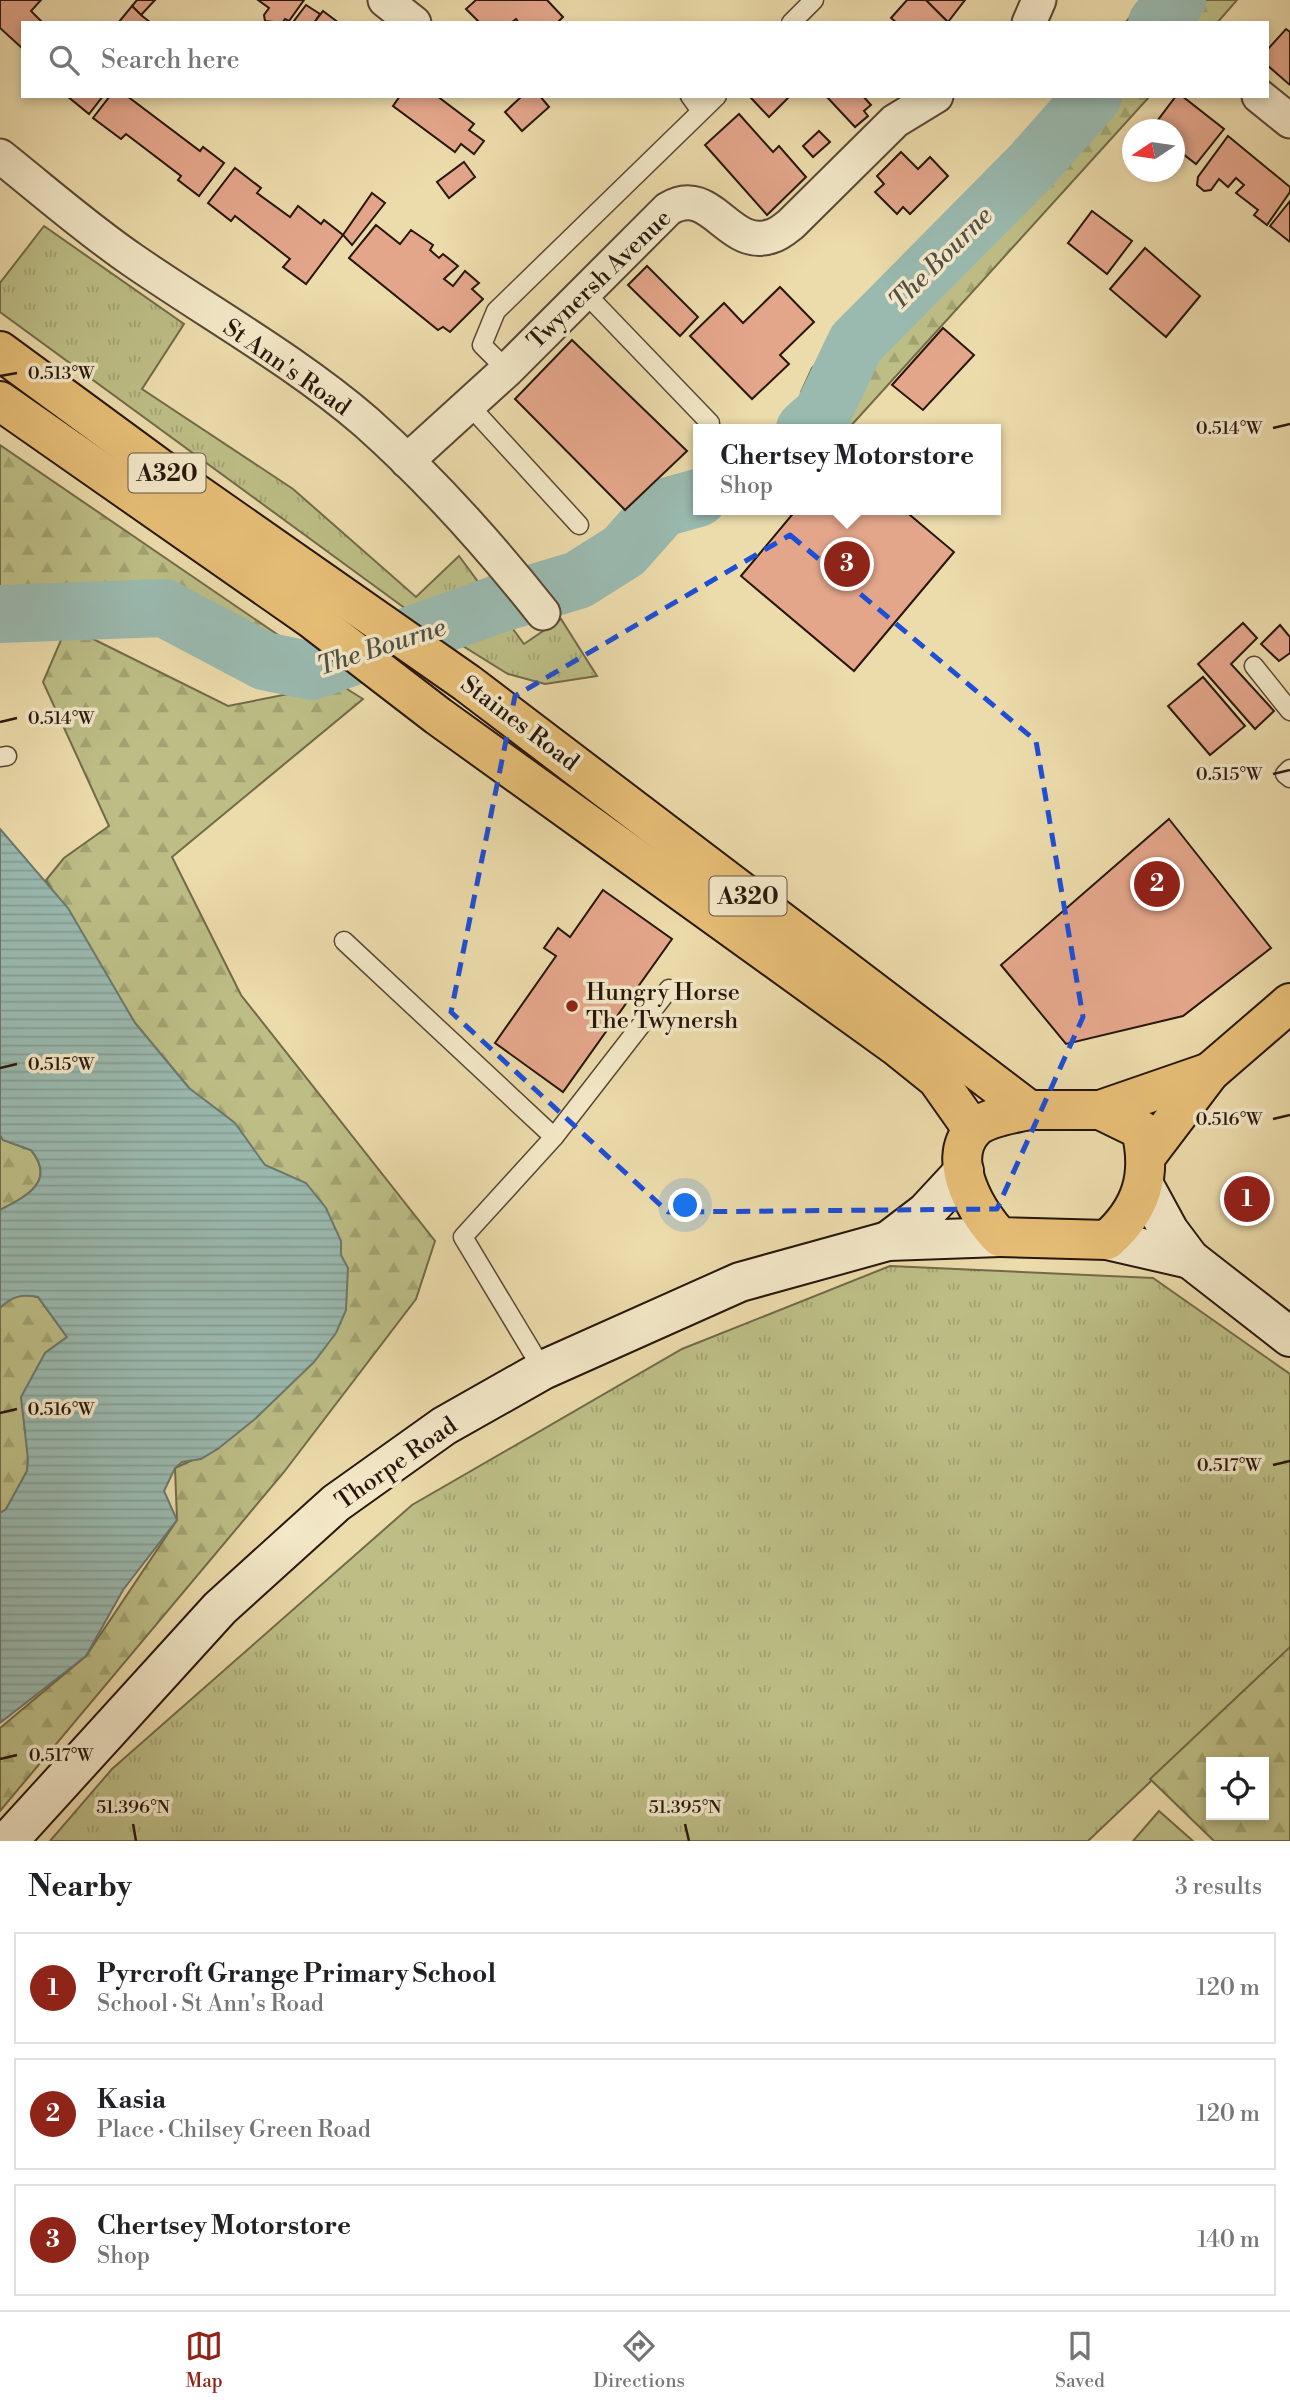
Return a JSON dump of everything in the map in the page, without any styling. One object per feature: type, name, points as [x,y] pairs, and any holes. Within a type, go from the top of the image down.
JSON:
[{"type":"main road","name":"Staines Road","points":[[0,351],[158,467],[324,605],[438,716],[896,1046],[937,1079],[973,1130]]},
{"type":"main road","name":"Staines Road","points":[[0,401],[324,605],[467,683],[1029,1110]]},
{"type":"main road","points":[[534,734],[530,768],[603,834]]},
{"type":"main road","points":[[1107,1240],[1135,1209],[1146,1170],[1210,1072],[1290,1003]]},
{"type":"main road","points":[[1190,1259],[1107,1240],[1000,1237],[983,1220],[970,1197],[964,1171],[965,1150],[973,1130],[994,1119],[1029,1110],[1100,1110],[1210,1072]]},
{"type":"main road","points":[[1100,1110],[1141,1130],[1146,1170],[1169,1231],[1190,1259],[1290,1336]]},
{"type":"main road","name":"Thorpe Road","points":[[888,1241],[926,1212],[964,1171]]},
{"type":"main road","name":"Thorpe Road","points":[[8,1841],[220,1608],[336,1503],[444,1426],[543,1370],[740,1282],[888,1241],[1000,1237]]},
{"type":"street","points":[[1031,21],[1039,0]]},
{"type":"street","name":"Twynersh Avenue","points":[[407,461],[586,294],[668,209],[681,201],[696,201],[738,233],[754,238],[772,236],[791,224],[895,121],[933,98]]},
{"type":"street","points":[[1261,98],[1290,121]]},
{"type":"street","name":"St Ann's Road","points":[[0,156],[131,259],[364,421],[407,461],[514,576],[543,613]]},
{"type":"lane","points":[[793,21],[814,0]]},
{"type":"lane","points":[[507,370],[482,345],[496,311],[696,104]]},
{"type":"lane","points":[[586,294],[710,423]]},
{"type":"lane","points":[[470,405],[579,525]]},
{"type":"lane","points":[[1254,666],[1290,711]]},
{"type":"lane","points":[[1290,769],[1285,774],[1290,778]]},
{"type":"lane","points":[[344,941],[554,1136]]},
{"type":"lane","points":[[543,1370],[463,1237],[554,1136],[669,989]]},
{"type":"highlighted area","points":[[790,535],[1036,741],[1083,1017],[997,1209],[668,1212],[451,1012],[515,696]]},
{"type":"green space","points":[[1145,0],[1237,0],[1219,21],[1127,21]]},
{"type":"green space","points":[[1057,98],[1148,98],[1129,119],[1122,119],[1122,127],[853,424],[830,424],[801,392],[812,368]]},
{"type":"green space","points":[[44,226],[184,324],[142,389],[293,489],[416,597],[459,556],[524,644],[561,619],[597,676],[545,684],[508,674],[421,620],[0,312],[0,283]]},
{"type":"green space","points":[[0,445],[284,639],[250,628],[150,583],[28,601],[0,592]]},
{"type":"green space","points":[[67,626],[228,706],[339,684],[363,699],[172,857],[241,995],[435,1241],[416,1299],[284,1472],[0,1811],[0,1728],[86,1656],[177,1520],[175,1468],[219,1448],[265,1165],[189,1088],[135,1023],[46,880],[64,858],[109,826],[43,682]]},
{"type":"green space","points":[[0,1135],[3,1140],[31,1150],[41,1171],[39,1180],[28,1194],[0,1210]]},
{"type":"green space","points":[[890,1266],[1153,1278],[1290,1374],[1290,1649],[1088,1841],[50,1841],[112,1769],[412,1505],[682,1349]]},
{"type":"green space","points":[[25,1294],[38,1297],[67,1337],[45,1353],[27,1471],[6,1510],[0,1513],[0,1308],[9,1299]]},
{"type":"green space","points":[[1290,1647],[1290,1841],[1214,1841],[1150,1779]]},
{"type":"green space","points":[[1159,1811],[1193,1841],[1133,1841]]},
{"type":"water","points":[[0,592],[22,596],[28,601],[32,624],[18,621],[0,627]]},
{"type":"water","points":[[0,829],[68,908],[135,1023],[189,1088],[235,1123],[265,1165],[306,1183],[326,1208],[341,1241],[341,1255],[348,1268],[346,1310],[336,1333],[314,1362],[255,1419],[219,1448],[201,1459],[182,1462],[175,1468],[164,1491],[177,1520],[123,1590],[86,1656],[0,1723],[0,1513],[6,1509],[27,1471],[21,1397],[45,1353],[67,1337],[38,1297],[18,1297],[0,1308],[0,1210],[28,1194],[39,1180],[41,1171],[31,1150],[3,1140],[0,1135]]},
{"type":"building","points":[[0,0],[41,0],[31,11],[41,21],[21,21],[21,47],[0,28]]},
{"type":"building","points":[[137,0],[155,0],[141,15],[132,6]]},
{"type":"building","points":[[258,0],[304,0],[289,21],[265,21],[264,15],[269,8]]},
{"type":"building","points":[[476,0],[547,0],[563,17],[559,21],[478,21],[466,9]]},
{"type":"building","points":[[907,0],[926,0],[947,21],[895,21],[891,18]]},
{"type":"building","points":[[926,0],[965,0],[947,21]]},
{"type":"building","points":[[306,5],[320,14],[315,21],[294,21]]},
{"type":"building","points":[[132,6],[148,21],[120,21]]},
{"type":"building","points":[[323,11],[336,21],[316,21]]},
{"type":"building","points":[[1286,29],[1290,32],[1290,85],[1269,67],[1269,48]]},
{"type":"building","points":[[69,98],[101,98],[89,114]]},
{"type":"building","points":[[108,98],[130,98],[200,151],[203,147],[224,163],[199,196],[178,180],[181,176],[126,134],[121,139],[93,118]]},
{"type":"building","points":[[399,98],[440,98],[474,124],[469,130],[484,141],[474,154],[461,144],[455,152],[393,106]]},
{"type":"building","points":[[520,98],[542,98],[549,107],[522,131],[505,112]]},
{"type":"building","points":[[751,98],[788,98],[769,117]]},
{"type":"building","points":[[828,98],[865,98],[871,105],[864,111],[868,116],[855,127]]},
{"type":"building","points":[[1174,98],[1185,98],[1224,129],[1196,164],[1185,156],[1185,119],[1159,119]]},
{"type":"building","points":[[739,114],[773,152],[779,146],[806,177],[767,215],[705,145]]},
{"type":"building","points":[[819,131],[830,142],[813,157],[803,146]]},
{"type":"building","points":[[1228,136],[1290,187],[1290,192],[1267,225],[1254,215],[1258,210],[1236,193],[1244,185],[1236,178],[1228,187],[1219,179],[1211,190],[1204,191],[1197,185],[1198,177]]},
{"type":"building","points":[[901,152],[918,169],[930,157],[948,176],[910,214],[903,207],[897,214],[875,192],[884,184],[877,176]]},
{"type":"building","points":[[464,162],[475,177],[449,198],[437,182]]},
{"type":"building","points":[[235,168],[261,188],[257,193],[290,217],[298,206],[321,224],[324,220],[343,235],[306,284],[283,267],[290,259],[235,216],[231,221],[208,203]]},
{"type":"building","points":[[372,193],[385,203],[352,245],[343,235]]},
{"type":"building","points":[[1290,201],[1290,242],[1270,226]]},
{"type":"building","points":[[1092,211],[1132,241],[1107,274],[1068,243]]},
{"type":"building","points":[[376,225],[400,244],[411,230],[433,245],[430,250],[439,258],[443,254],[458,266],[444,279],[453,286],[465,271],[479,283],[472,289],[483,299],[450,332],[443,327],[438,330],[349,258]]},
{"type":"building","points":[[1145,248],[1200,296],[1166,337],[1110,289]]},
{"type":"building","points":[[647,266],[698,317],[680,336],[628,285]]},
{"type":"building","points":[[780,287],[814,322],[780,355],[789,364],[752,399],[690,336],[724,303],[743,323]]},
{"type":"building","points":[[943,328],[974,355],[923,410],[892,385]]},
{"type":"building","points":[[572,340],[687,451],[625,510],[515,399]]},
{"type":"building","points":[[792,515],[910,515],[954,552],[854,671],[741,576]]},
{"type":"building","points":[[1243,623],[1257,638],[1231,664],[1274,711],[1255,729],[1198,664]]},
{"type":"building","points":[[1280,625],[1290,637],[1290,653],[1279,661],[1261,644]]},
{"type":"building","points":[[1203,677],[1245,726],[1210,755],[1168,706]]},
{"type":"building","points":[[1169,819],[1271,948],[1183,1016],[1066,1044],[1001,965]]},
{"type":"building","name":"Hungry Horse The Twynersh","points":[[603,890],[672,939],[563,1092],[495,1043],[556,956],[544,948],[558,928],[570,937]]},
{"type":"waterway","name":"The Bourne","points":[[1159,21],[1177,0]]},
{"type":"waterway","name":"The Bourne","points":[[811,424],[822,414],[856,343],[1032,165],[1091,98]]},
{"type":"waterway","name":"The Bourne","points":[[0,614],[164,608],[264,661],[312,671],[498,604],[578,580],[624,551],[662,508],[693,499]]},
{"type":"place","name":"Chertsey Motorstore","points":[[847,564]]},
{"type":"place","name":"Kasia","points":[[1157,884]]},
{"type":"place","name":"Hungry Horse The Twynersh","points":[[572,1006]]},
{"type":"place","name":"Pyrcroft Grange Primary School","points":[[1247,1199]]}]
